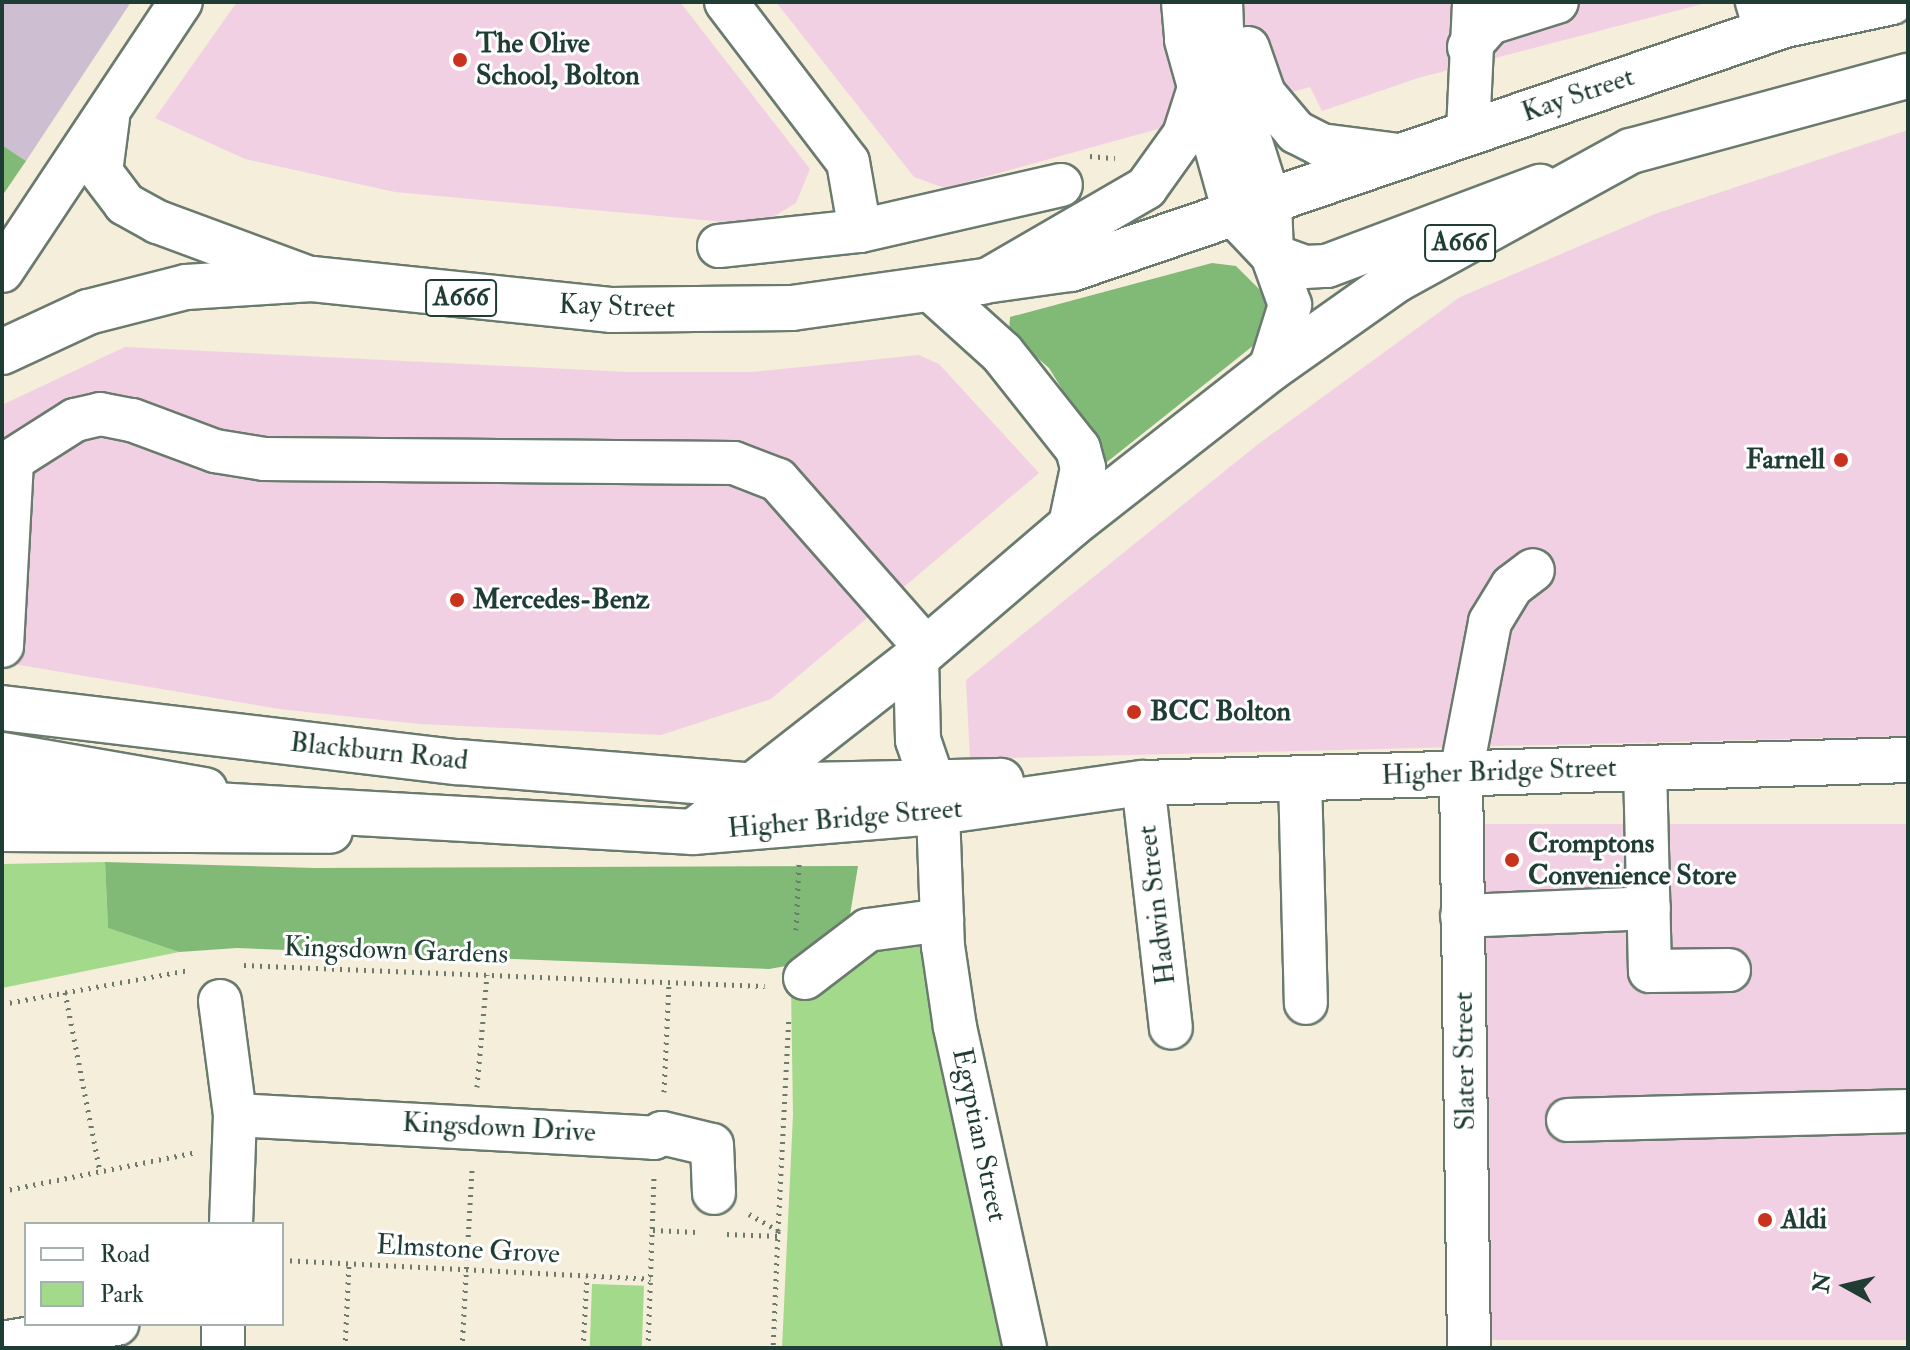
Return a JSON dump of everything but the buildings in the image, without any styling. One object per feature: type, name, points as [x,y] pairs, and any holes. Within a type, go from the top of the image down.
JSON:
[{"type":"main road","name":"Kay Street","points":[[2,352],[88,312],[186,287],[312,279],[612,310],[792,308],[1071,269],[1252,209],[1468,131],[1761,17],[1892,2]]},
{"type":"main road","name":"A666","points":[[693,832],[922,654],[1071,525],[1270,369],[1396,280],[1631,151],[1908,76]]},
{"type":"main road","points":[[932,290],[1002,353],[1078,449],[1083,468],[1071,525]]},
{"type":"main road","points":[[922,654],[918,740],[935,796]]},
{"type":"main road","name":"Blackburn Road","points":[[2,708],[458,762],[756,786]]},
{"type":"main road","points":[[2,755],[289,807]]},
{"type":"main road","name":"Higher Bridge Street","points":[[756,786],[935,796],[1143,783],[1908,760]]},
{"type":"main road","points":[[2,793],[289,807],[628,832]]},
{"type":"main road","name":"Higher Bridge Street","points":[[693,832],[800,823],[935,796]]},
{"type":"main road","points":[[2,829],[693,832]]},
{"type":"street","points":[[2,271],[181,2]]},
{"type":"street","points":[[726,2],[848,162],[860,231]]},
{"type":"street","points":[[1183,2],[1199,88],[1252,209]]},
{"type":"street","points":[[1221,2],[1223,54],[1252,209]]},
{"type":"street","points":[[1232,2],[1264,94],[1287,123],[1321,145],[1398,155]]},
{"type":"street","points":[[1468,131],[1469,47],[1474,2]]},
{"type":"street","points":[[1469,47],[1490,23],[1557,2]]},
{"type":"street","points":[[981,283],[1146,188],[1184,135],[1199,88]]},
{"type":"street","points":[[110,109],[100,148],[101,172],[125,204],[158,222],[312,279]]},
{"type":"street","name":"A666","points":[[1252,209],[1272,255],[1305,267],[1327,266],[1631,151]]},
{"type":"street","points":[[719,246],[860,231],[1061,185]]},
{"type":"street","points":[[1270,369],[1290,305],[1272,255]]},
{"type":"street","points":[[2,646],[12,460],[75,420],[100,414],[132,420],[215,451],[264,459],[734,463],[778,480],[922,654]]},
{"type":"street","name":"Slater Street","points":[[1469,1348],[1461,773],[1490,622],[1512,586],[1533,570]]},
{"type":"street","points":[[1645,767],[1650,971],[1729,970]]},
{"type":"street","points":[[1300,778],[1306,1003]]},
{"type":"street","name":"Hadwin Street","points":[[1143,783],[1171,1027]]},
{"type":"street","name":"Egyptian Street","points":[[935,796],[942,920],[955,1027],[1025,1348]]},
{"type":"street","points":[[1462,916],[1649,908]]},
{"type":"street","points":[[798,982],[868,930],[942,920]]},
{"type":"street","points":[[219,979],[234,1130],[231,1222]]},
{"type":"street","points":[[1568,1120],[1908,1111]]},
{"type":"street","name":"Kingsdown Drive","points":[[234,1130],[474,1125],[658,1135],[712,1145],[714,1193]]},
{"type":"street","points":[[2,1343],[105,1326]]},
{"type":"street","points":[[223,1326],[223,1348]]},
{"type":"path","points":[[773,1348],[778,1231],[798,982],[800,823]]},
{"type":"path","points":[[462,1348],[474,1125],[487,974]]},
{"type":"path","name":"Kingsdown Gardens","points":[[2,1004],[65,992],[219,979],[487,974],[669,982],[798,982]]},
{"type":"path","points":[[648,1348],[669,982]]},
{"type":"path","points":[[65,992],[100,1172]]},
{"type":"path","points":[[2,1191],[100,1172],[234,1130]]},
{"type":"path","points":[[714,1193],[778,1231]]},
{"type":"path","name":"Elmstone Grove","points":[[284,1260],[651,1279]]},
{"type":"path","points":[[345,1348],[349,1264]]},
{"type":"path","points":[[583,1348],[587,1276]]},
{"type":"shaded area","points":[[2,2],[131,2],[26,161],[2,145]]},
{"type":"shaded area","name":"The Olive School, Bolton","points":[[237,2],[680,2],[810,169],[796,203],[759,225],[395,192],[245,159],[155,118]]},
{"type":"shaded area","points":[[776,2],[1710,2],[1418,78],[1322,111],[1310,87],[945,188],[914,177]]},
{"type":"shaded area","points":[[1908,130],[1908,736],[970,759],[966,680],[1257,445],[1460,297],[1655,214]]},
{"type":"shaded area","points":[[125,347],[628,372],[751,372],[919,355],[939,364],[1039,473],[771,699],[661,735],[419,724],[279,709],[2,662],[2,405]]},
{"type":"shaded area","points":[[1483,824],[1908,824],[1908,1340],[1483,1340]]},
{"type":"green space","points":[[2,145],[26,161],[2,196]]},
{"type":"green space","points":[[1212,263],[1236,266],[1266,296],[1265,329],[1254,345],[1107,462],[1049,368],[1009,333],[1010,317]]},
{"type":"green space","points":[[105,862],[108,928],[179,952],[2,988],[2,864]]},
{"type":"green space","points":[[105,862],[314,868],[858,866],[850,915],[839,930],[786,966],[769,969],[237,948],[179,952],[108,928]]},
{"type":"green space","points":[[895,925],[943,946],[1024,1348],[782,1348],[793,1115],[791,987]]},
{"type":"green space","points":[[592,1284],[644,1286],[642,1348],[590,1348]]},
{"type":"place","name":"The Olive School, Bolton","points":[[460,60]]},
{"type":"place","name":"Farnell","points":[[1841,460]]},
{"type":"place","name":"Mercedes-Benz","points":[[457,600]]},
{"type":"place","name":"BCC Bolton","points":[[1134,712]]},
{"type":"place","name":"Cromptons Convenience Store","points":[[1512,860]]},
{"type":"place","name":"Aldi","points":[[1765,1220]]}]
